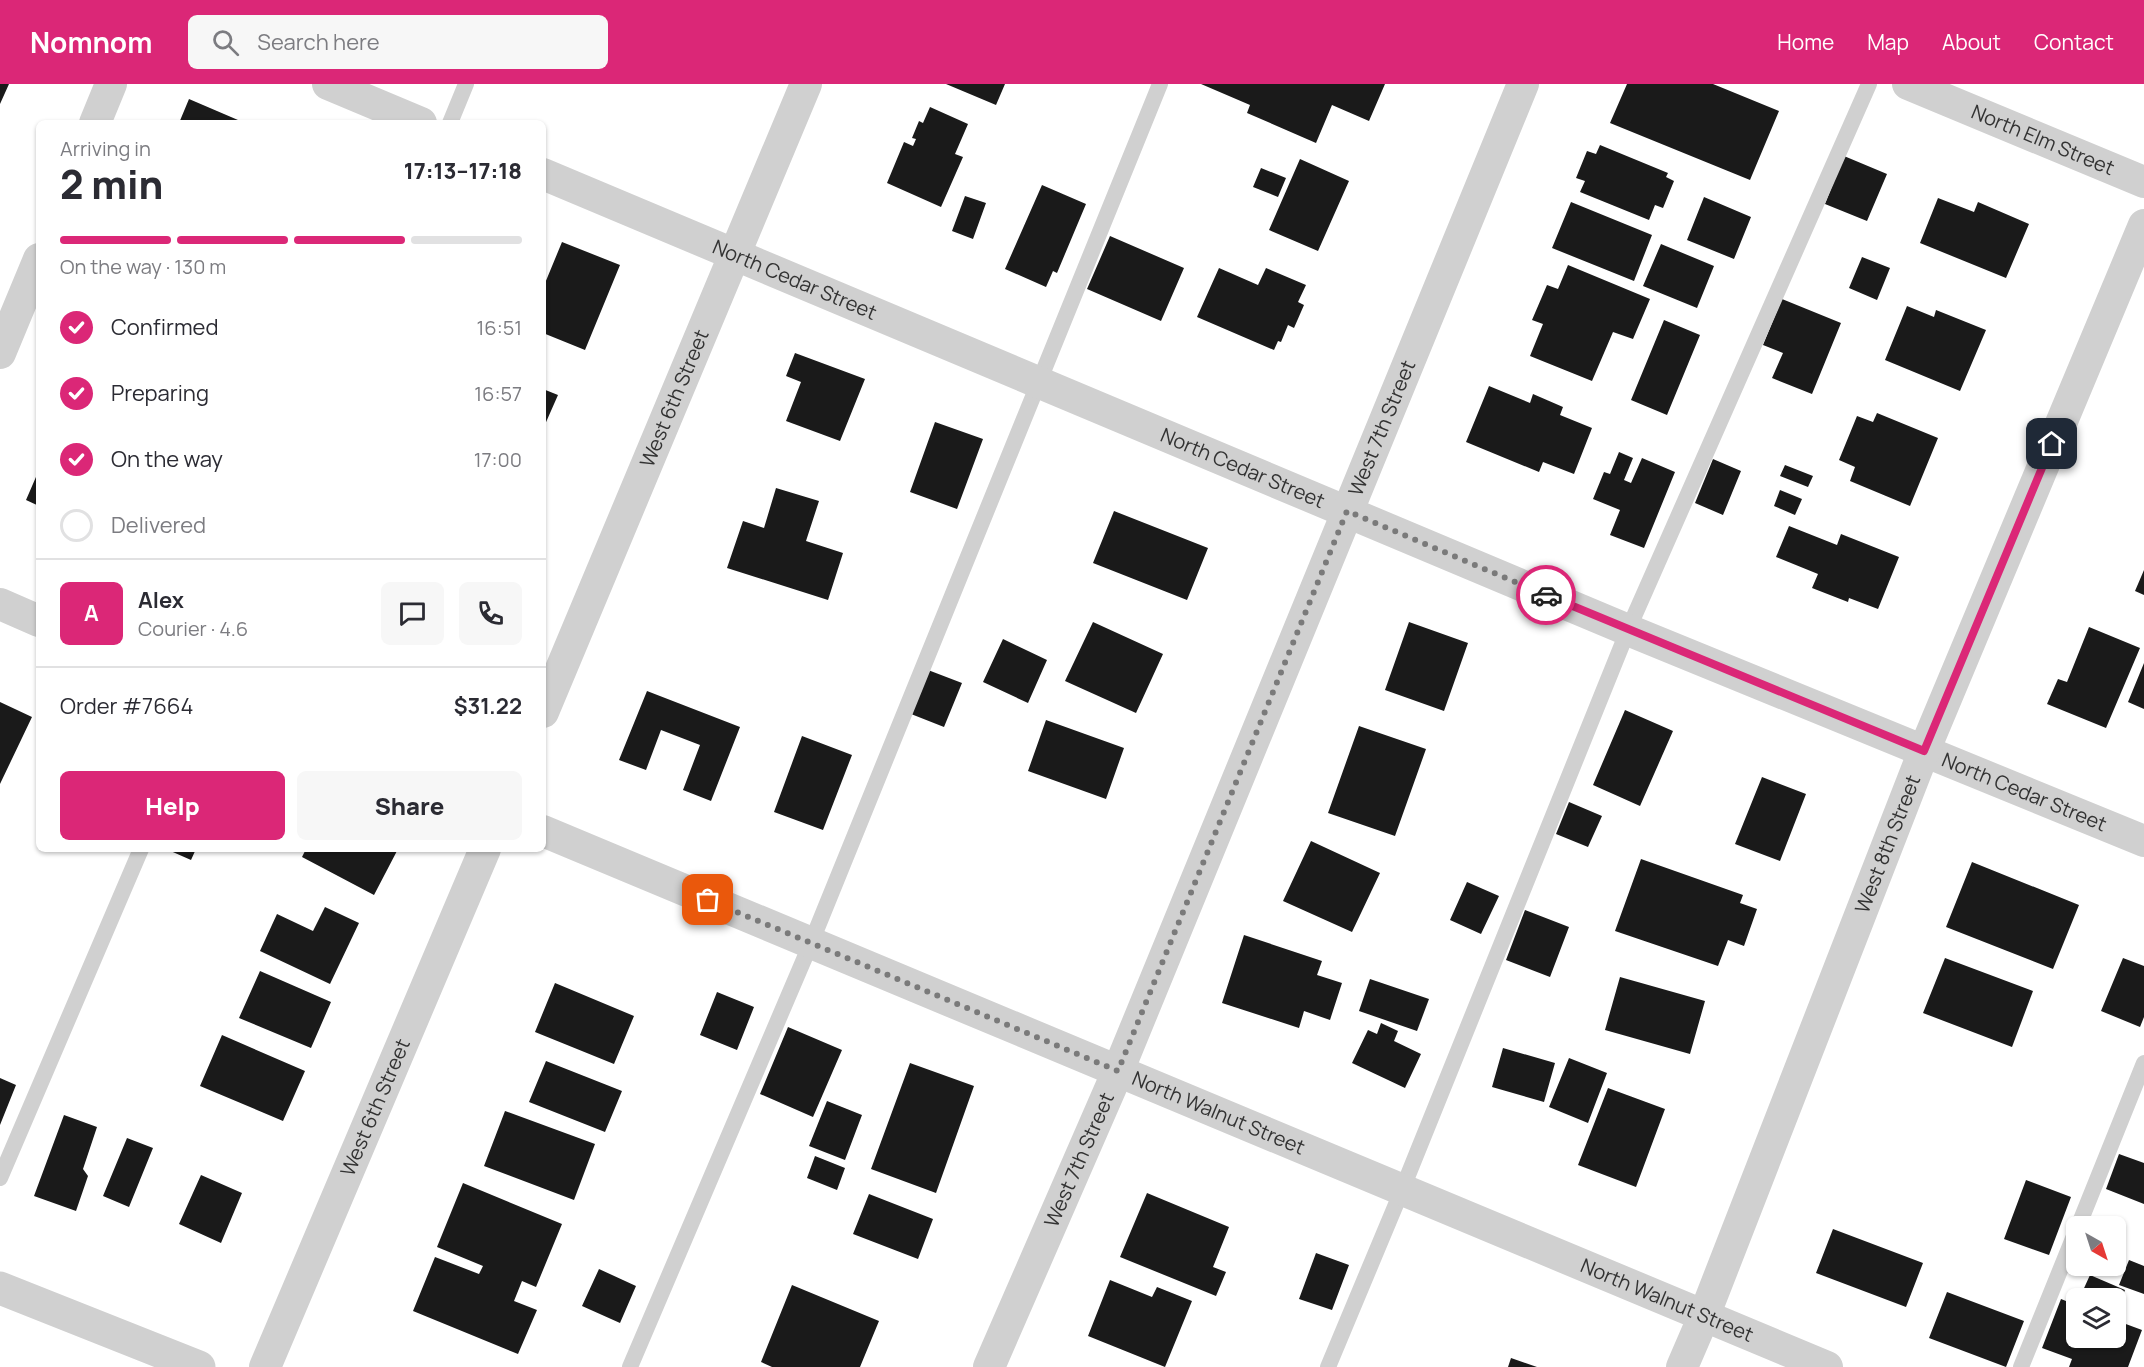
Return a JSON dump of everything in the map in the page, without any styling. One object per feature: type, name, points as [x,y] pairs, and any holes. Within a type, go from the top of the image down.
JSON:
[{"type":"street","points":[[96,120],[111,84]]},
{"type":"street","points":[[328,84],[414,120]]},
{"type":"street","name":"West 6th Street","points":[[546,705],[806,84]]},
{"type":"street","name":"West 7th Street","points":[[989,1367],[1118,1071],[1523,84]]},
{"type":"street","name":"North Elm Street","points":[[1908,84],[2144,182]]},
{"type":"street","name":"North Cedar Street","points":[[546,175],[1628,630],[2144,841]]},
{"type":"street","name":"West 8th Street","points":[[1682,1367],[1704,1316],[1924,751],[2144,225]]},
{"type":"street","points":[[0,353],[36,266]]},
{"type":"street","points":[[0,604],[36,620]]},
{"type":"street","name":"North Walnut Street","points":[[546,832],[1827,1367]]},
{"type":"street","name":"West 6th Street","points":[[265,1367],[484,852]]},
{"type":"street","points":[[0,1287],[199,1367]]},
{"type":"lane","points":[[451,120],[466,84]]},
{"type":"lane","points":[[630,1367],[811,943],[1160,84]]},
{"type":"lane","points":[[1328,1367],[1402,1190],[1628,630],[1869,84]]},
{"type":"lane","points":[[0,1178],[140,852]]},
{"type":"lane","points":[[2082,1216],[2144,1063]]},
{"type":"lane","points":[[2021,1367],[2066,1256]]},
{"type":"building","points":[[0,84],[9,84],[0,104]]},
{"type":"building","points":[[946,84],[1005,84],[996,105]]},
{"type":"building","points":[[1201,84],[1385,84],[1369,121],[1332,105],[1316,143],[1247,113],[1250,105]]},
{"type":"building","points":[[1627,84],[1713,84],[1779,111],[1750,180],[1610,123]]},
{"type":"building","points":[[189,99],[238,120],[180,120]]},
{"type":"building","points":[[930,107],[968,124],[955,154],[963,157],[941,207],[887,183],[904,142],[913,146],[916,139],[912,138],[919,121],[923,123]]},
{"type":"building","points":[[1600,145],[1668,173],[1666,177],[1674,181],[1663,208],[1655,205],[1649,220],[1580,192],[1585,181],[1576,178],[1587,151],[1596,154]]},
{"type":"building","points":[[1844,156],[1887,174],[1867,221],[1825,204]]},
{"type":"building","points":[[1300,159],[1349,181],[1318,251],[1269,230]]},
{"type":"building","points":[[1261,168],[1286,178],[1278,197],[1253,187]]},
{"type":"building","points":[[1042,185],[1086,204],[1057,273],[1053,271],[1046,287],[1005,269]]},
{"type":"building","points":[[965,196],[986,203],[973,239],[952,231]]},
{"type":"building","points":[[1704,197],[1751,217],[1734,259],[1687,240]]},
{"type":"building","points":[[1938,198],[1974,212],[1978,202],[2029,224],[2006,278],[1920,243]]},
{"type":"building","points":[[1571,202],[1652,235],[1634,281],[1552,248]]},
{"type":"building","points":[[1110,236],[1184,268],[1161,321],[1087,289]]},
{"type":"building","points":[[562,242],[620,265],[585,350],[546,334],[546,281]]},
{"type":"building","points":[[1661,244],[1714,266],[1697,308],[1643,286]]},
{"type":"building","points":[[1862,257],[1890,268],[1877,300],[1849,288]]},
{"type":"building","points":[[1568,265],[1650,299],[1633,339],[1613,332],[1592,381],[1530,356],[1543,324],[1532,320],[1547,285],[1558,289]]},
{"type":"building","points":[[1219,268],[1258,285],[1266,268],[1306,285],[1298,302],[1304,305],[1294,328],[1288,325],[1281,342],[1278,341],[1274,350],[1197,317]]},
{"type":"building","points":[[1782,299],[1841,323],[1812,394],[1772,378],[1783,353],[1763,345]]},
{"type":"building","points":[[1907,306],[1934,317],[1936,310],[1986,330],[1960,391],[1885,360]]},
{"type":"building","points":[[1664,320],[1700,335],[1667,415],[1631,400]]},
{"type":"building","points":[[795,353],[865,379],[840,441],[786,421],[801,382],[786,376]]},
{"type":"building","points":[[1489,386],[1530,403],[1533,394],[1563,407],[1560,415],[1592,428],[1574,474],[1543,462],[1539,472],[1466,442]]},
{"type":"building","points":[[546,390],[558,395],[546,422]]},
{"type":"building","points":[[1877,413],[1938,438],[1910,506],[1850,481],[1855,467],[1839,460],[1857,416],[1873,422]]},
{"type":"building","points":[[935,422],[983,439],[957,509],[910,492]]},
{"type":"building","points":[[1619,452],[1633,458],[1624,480],[1631,483],[1642,458],[1675,472],[1644,548],[1610,535],[1620,510],[1593,499],[1604,472],[1610,474]]},
{"type":"building","points":[[1713,459],[1741,471],[1723,515],[1695,503]]},
{"type":"building","points":[[1785,465],[1813,476],[1808,487],[1780,476]]},
{"type":"building","points":[[36,477],[36,505],[26,500]]},
{"type":"building","points":[[776,488],[819,501],[806,541],[843,553],[828,600],[727,568],[743,521],[764,528]]},
{"type":"building","points":[[1780,490],[1802,499],[1795,515],[1774,506]]},
{"type":"building","points":[[1114,511],[1208,548],[1187,600],[1093,563]]},
{"type":"building","points":[[1789,526],[1837,545],[1841,534],[1899,557],[1878,609],[1849,598],[1848,602],[1812,588],[1818,574],[1776,557]]},
{"type":"building","points":[[2144,570],[2144,595],[2135,591]]},
{"type":"building","points":[[1093,622],[1163,654],[1136,713],[1065,681]]},
{"type":"building","points":[[1409,622],[1468,643],[1444,711],[1385,690]]},
{"type":"building","points":[[2089,627],[2140,648],[2106,728],[2047,704],[2058,679],[2067,682]]},
{"type":"building","points":[[1003,639],[1047,660],[1028,703],[983,682]]},
{"type":"building","points":[[2144,663],[2144,709],[2128,702]]},
{"type":"building","points":[[928,670],[962,683],[944,727],[911,714]]},
{"type":"building","points":[[647,691],[740,727],[711,801],[683,790],[700,745],[661,730],[646,770],[619,760]]},
{"type":"building","points":[[0,702],[32,717],[0,784]]},
{"type":"building","points":[[1625,710],[1673,731],[1640,806],[1593,785]]},
{"type":"building","points":[[1046,720],[1124,748],[1106,799],[1028,771]]},
{"type":"building","points":[[1359,726],[1426,749],[1395,836],[1328,813]]},
{"type":"building","points":[[802,736],[852,755],[823,830],[774,812]]},
{"type":"building","points":[[1762,777],[1806,794],[1780,861],[1735,844]]},
{"type":"building","points":[[1569,802],[1602,816],[1588,847],[1556,834]]},
{"type":"building","points":[[1311,841],[1380,873],[1352,932],[1283,901]]},
{"type":"building","points":[[173,852],[195,852],[191,860]]},
{"type":"building","points":[[304,852],[396,852],[374,895],[302,857]]},
{"type":"building","points":[[1641,859],[1743,895],[1740,903],[1757,909],[1744,946],[1728,940],[1718,966],[1615,931]]},
{"type":"building","points":[[1972,862],[2079,905],[2053,969],[1946,927]]},
{"type":"building","points":[[1467,882],[1499,896],[1481,934],[1450,920]]},
{"type":"building","points":[[325,907],[359,923],[330,984],[260,951],[277,914],[313,931]]},
{"type":"building","points":[[1525,910],[1569,927],[1550,977],[1506,960]]},
{"type":"building","points":[[1244,935],[1322,961],[1317,975],[1342,983],[1330,1020],[1304,1011],[1299,1028],[1222,1003]]},
{"type":"building","points":[[1945,958],[2033,991],[2012,1047],[1923,1013]]},
{"type":"building","points":[[2123,958],[2144,966],[2144,1017],[2140,1027],[2101,1011]]},
{"type":"building","points":[[260,971],[331,1002],[311,1048],[239,1018]]},
{"type":"building","points":[[1620,977],[1705,1001],[1690,1054],[1605,1030]]},
{"type":"building","points":[[1370,979],[1429,999],[1417,1031],[1359,1011]]},
{"type":"building","points":[[555,983],[634,1016],[614,1064],[535,1032]]},
{"type":"building","points":[[717,992],[754,1007],[737,1050],[700,1035]]},
{"type":"building","points":[[1381,1023],[1398,1031],[1394,1041],[1421,1054],[1405,1088],[1352,1063],[1368,1030],[1377,1034]]},
{"type":"building","points":[[788,1027],[842,1050],[813,1117],[760,1094]]},
{"type":"building","points":[[222,1035],[305,1071],[283,1121],[200,1086]]},
{"type":"building","points":[[1503,1048],[1555,1063],[1544,1102],[1492,1087]]},
{"type":"building","points":[[1569,1058],[1607,1073],[1588,1123],[1549,1107]]},
{"type":"building","points":[[546,1061],[622,1091],[605,1132],[529,1102]]},
{"type":"building","points":[[910,1063],[974,1086],[936,1193],[871,1169]]},
{"type":"building","points":[[0,1078],[16,1085],[0,1125]]},
{"type":"building","points":[[1608,1088],[1665,1109],[1636,1187],[1578,1165]]},
{"type":"building","points":[[827,1101],[862,1115],[845,1160],[809,1146]]},
{"type":"building","points":[[505,1111],[595,1144],[574,1200],[484,1166]]},
{"type":"building","points":[[64,1115],[97,1127],[83,1169],[88,1176],[76,1211],[34,1196]]},
{"type":"building","points":[[127,1138],[153,1148],[129,1207],[103,1196]]},
{"type":"building","points":[[2119,1154],[2144,1163],[2144,1204],[2106,1189]]},
{"type":"building","points":[[815,1156],[845,1168],[837,1190],[807,1178]]},
{"type":"building","points":[[201,1175],[242,1193],[221,1243],[179,1224]]},
{"type":"building","points":[[2026,1180],[2071,1197],[2049,1255],[2004,1239]]},
{"type":"building","points":[[463,1183],[562,1224],[536,1287],[522,1281],[514,1301],[537,1310],[518,1354],[413,1311],[435,1257],[479,1274],[483,1266],[437,1247]]},
{"type":"building","points":[[1147,1193],[1229,1227],[1213,1267],[1226,1272],[1216,1296],[1120,1257]]},
{"type":"building","points":[[869,1194],[933,1219],[918,1259],[853,1234]]},
{"type":"building","points":[[1833,1229],[1923,1263],[1906,1307],[1816,1273]]},
{"type":"building","points":[[1316,1253],[1349,1265],[1332,1310],[1299,1299]]},
{"type":"building","points":[[2129,1260],[2144,1266],[2144,1294],[2119,1285],[2123,1276],[2126,1276]]},
{"type":"building","points":[[599,1269],[636,1286],[620,1323],[582,1306]]},
{"type":"building","points":[[2090,1276],[2092,1276],[2120,1288],[2084,1288]]},
{"type":"building","points":[[1110,1280],[1152,1297],[1157,1287],[1192,1301],[1165,1367],[1088,1336]]},
{"type":"building","points":[[792,1285],[879,1321],[860,1367],[772,1367],[761,1362]]},
{"type":"building","points":[[1947,1292],[2024,1321],[2006,1367],[1929,1338]]},
{"type":"building","points":[[2061,1299],[2066,1301],[2066,1348],[2126,1348],[2126,1324],[2142,1330],[2128,1367],[2069,1367],[2072,1359],[2042,1348]]},
{"type":"building","points":[[1511,1358],[1537,1367],[1508,1367]]},
{"type":"way so far","points":[[708,900],[1118,1071],[1347,511],[1546,595]]},
{"type":"route","points":[[1546,595],[1924,751],[2052,444]]}]
